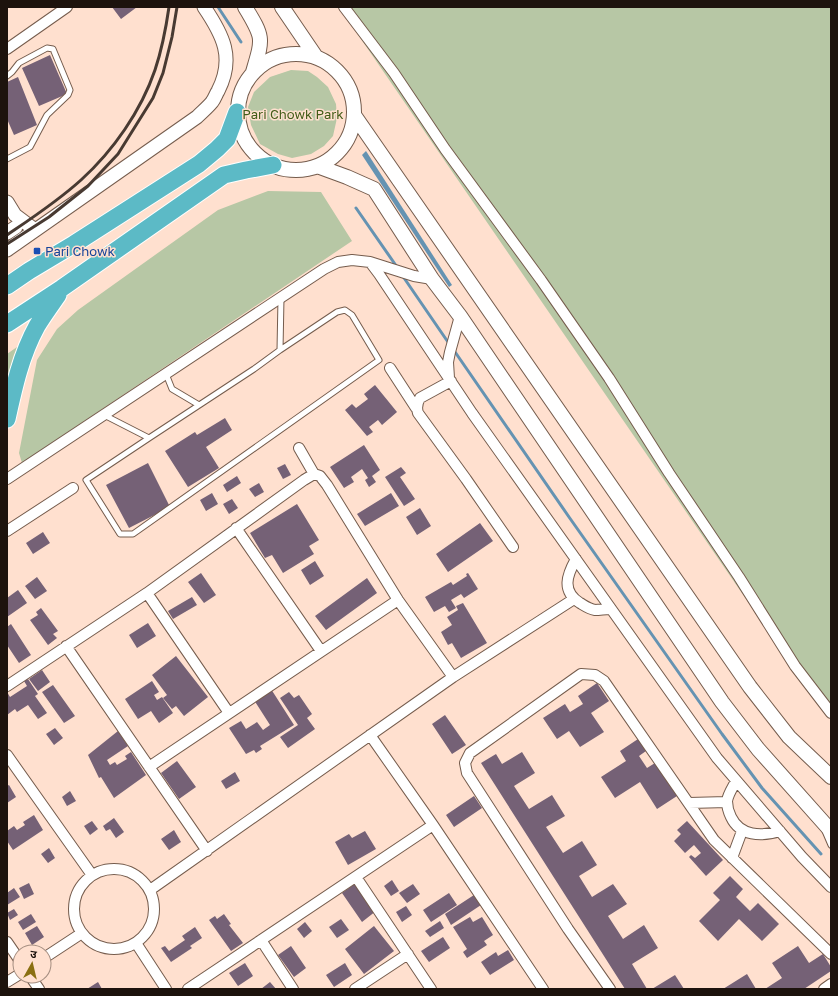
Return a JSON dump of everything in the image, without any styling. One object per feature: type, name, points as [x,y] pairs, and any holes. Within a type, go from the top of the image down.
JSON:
[{"type":"highway","points":[[7,286],[199,164],[227,139],[238,112]]},
{"type":"highway","points":[[7,324],[62,288],[224,175],[273,165]]},
{"type":"highway","points":[[7,419],[14,385],[26,349],[37,326],[62,288]]},
{"type":"main road","points":[[245,7],[258,27],[261,38],[253,72]]},
{"type":"main road","points":[[282,7],[316,57]]},
{"type":"main road","points":[[300,53],[316,57],[332,66],[345,80],[352,97],[354,115],[351,131],[343,146],[332,158],[317,166],[302,170],[287,169],[273,165],[258,156],[247,144],[240,128],[238,112],[239,97],[253,72],[267,61],[283,55],[300,53]]},
{"type":"main road","points":[[354,115],[750,687],[789,737],[831,777]]},
{"type":"main road","points":[[317,166],[348,177],[374,189],[432,279],[460,316],[722,702],[758,749],[826,827]]},
{"type":"street","points":[[7,49],[67,7]]},
{"type":"street","points":[[12,246],[197,117],[213,101],[222,83],[226,67],[226,52],[220,34],[204,7]]},
{"type":"street","points":[[344,7],[394,73],[445,149],[541,280],[608,378],[669,473],[739,577],[795,666],[831,713]]},
{"type":"street","points":[[7,202],[12,225],[12,246]]},
{"type":"street","points":[[12,225],[35,230]]},
{"type":"street","points":[[7,479],[281,297],[324,269],[338,262],[352,260],[370,262],[414,276],[432,279]]},
{"type":"street","points":[[370,262],[472,413],[717,758],[831,887]]},
{"type":"street","points":[[450,380],[448,362],[460,316]]},
{"type":"street","points":[[390,368],[418,413],[513,547]]},
{"type":"street","points":[[416,408],[420,398],[450,380]]},
{"type":"street","points":[[299,448],[314,474],[320,476],[327,485],[398,600],[454,677]]},
{"type":"street","points":[[7,686],[147,593],[236,528],[314,474]]},
{"type":"street","points":[[7,531],[72,488]]},
{"type":"street","points":[[236,528],[321,651]]},
{"type":"street","points":[[576,559],[569,572],[567,580],[567,587],[574,599],[587,608],[594,610],[610,609]]},
{"type":"street","points":[[147,593],[228,713]]},
{"type":"street","points":[[150,890],[454,677],[574,599]]},
{"type":"street","points":[[149,767],[398,600]]},
{"type":"street","points":[[66,646],[207,851]]},
{"type":"street","points":[[610,989],[568,929],[467,773],[465,763],[470,753],[581,674],[595,675],[604,681],[714,840],[831,954]]},
{"type":"street","points":[[370,735],[433,825],[543,989]]},
{"type":"street","points":[[7,755],[92,875]]},
{"type":"street","points":[[736,781],[727,802],[729,814],[734,824],[742,831],[756,835],[771,834],[780,831]]},
{"type":"street","points":[[689,803],[727,802]]},
{"type":"street","points":[[188,989],[433,825]]},
{"type":"street","points":[[732,858],[742,831]]},
{"type":"street","points":[[118,869],[131,872],[142,880],[150,890],[154,902],[153,919],[145,935],[136,943],[117,949],[107,948],[97,945],[82,933],[76,921],[74,908],[76,896],[82,884],[92,875],[104,870],[118,869]]},
{"type":"street","points":[[356,877],[431,989]]},
{"type":"street","points":[[52,953],[82,933]]},
{"type":"street","points":[[261,940],[293,989]]},
{"type":"street","points":[[136,943],[166,989]]},
{"type":"street","points":[[355,989],[408,954]]},
{"type":"street","points":[[824,989],[831,984]]},
{"type":"lane","points":[[7,76],[19,63],[47,48],[50,48],[53,49],[70,90],[68,95],[47,115],[30,147],[9,158],[7,151]]},
{"type":"lane","points":[[280,350],[281,297]]},
{"type":"lane","points":[[345,310],[352,315],[379,360],[133,534],[120,534],[86,480],[199,405],[337,312],[345,310]]},
{"type":"lane","points":[[166,374],[172,389],[199,405]]},
{"type":"lane","points":[[104,415],[149,438]]},
{"type":"lane","points":[[826,827],[831,845]]},
{"type":"green space","points":[[339,7],[831,7],[831,708],[801,679]]},
{"type":"green space","name":"Pari Chowk Park","points":[[291,70],[308,71],[328,87],[336,104],[337,118],[333,136],[324,146],[311,154],[292,158],[278,154],[260,144],[251,125],[248,107],[254,92],[270,77]]},
{"type":"green space","points":[[268,191],[321,192],[352,241],[22,463],[19,453],[37,360],[57,329],[78,310],[218,210]]},
{"type":"green space","points":[[17,347],[7,398],[7,354]]},
{"type":"water","points":[[366,151],[452,285],[449,287],[362,155]]},
{"type":"building","points":[[112,7],[137,7],[121,19]]},
{"type":"building","points":[[50,55],[67,94],[39,106],[22,68]]},
{"type":"building","points":[[18,77],[37,125],[14,135],[7,119],[7,82]]},
{"type":"building","points":[[375,385],[397,412],[382,425],[378,420],[369,427],[373,432],[367,436],[345,410],[352,404],[356,408],[368,399],[364,394]]},
{"type":"building","points":[[225,418],[232,430],[206,447],[219,468],[188,487],[165,451],[195,432],[197,435]]},
{"type":"building","points":[[364,445],[380,470],[372,476],[376,482],[369,487],[365,480],[368,478],[362,469],[351,477],[354,482],[344,488],[330,467]]},
{"type":"building","points":[[148,463],[170,507],[129,528],[106,485]]},
{"type":"building","points":[[285,464],[291,475],[283,479],[277,468]]},
{"type":"building","points":[[401,467],[406,473],[400,477],[415,499],[404,506],[385,477]]},
{"type":"building","points":[[237,476],[241,483],[227,492],[223,485]]},
{"type":"building","points":[[259,483],[264,492],[255,497],[249,489]]},
{"type":"building","points":[[212,493],[218,504],[206,511],[200,500]]},
{"type":"building","points":[[391,493],[399,506],[365,526],[357,514]]},
{"type":"building","points":[[232,499],[238,508],[229,514],[223,504]]},
{"type":"building","points":[[297,504],[319,540],[309,546],[314,554],[283,573],[272,555],[265,558],[250,533]]},
{"type":"building","points":[[420,508],[431,526],[417,535],[406,517]]},
{"type":"building","points":[[480,523],[493,541],[448,572],[436,554]]},
{"type":"building","points":[[43,532],[50,543],[33,554],[26,543]]},
{"type":"building","points":[[315,561],[324,576],[310,585],[301,570]]},
{"type":"building","points":[[201,573],[216,595],[204,603],[188,582]]},
{"type":"building","points":[[468,573],[478,589],[464,598],[461,594],[451,600],[456,608],[449,612],[445,606],[434,612],[425,597],[451,582],[453,585],[467,576],[466,574]]},
{"type":"building","points":[[37,577],[47,591],[35,599],[25,586]]},
{"type":"building","points":[[367,578],[377,593],[326,630],[315,616]]},
{"type":"building","points":[[18,590],[27,603],[7,617],[7,598]]},
{"type":"building","points":[[192,597],[197,605],[173,619],[168,611]]},
{"type":"building","points":[[463,603],[487,643],[461,658],[452,643],[448,645],[441,632],[452,625],[447,617],[458,610],[456,606]]},
{"type":"building","points":[[41,608],[58,631],[53,634],[57,638],[48,645],[30,620],[38,615],[36,612]]},
{"type":"building","points":[[148,623],[156,636],[137,648],[129,635]]},
{"type":"building","points":[[11,624],[31,655],[19,663],[7,645],[7,627]]},
{"type":"building","points":[[176,656],[208,697],[184,716],[176,706],[172,709],[163,698],[167,695],[152,675]]},
{"type":"building","points":[[42,670],[50,682],[38,691],[29,679]]},
{"type":"building","points":[[28,679],[38,694],[35,696],[47,713],[38,719],[28,705],[17,712],[15,709],[7,715],[7,692],[10,697],[27,686],[24,681]]},
{"type":"building","points":[[152,681],[159,692],[154,695],[157,700],[162,697],[173,713],[159,723],[151,711],[138,719],[125,699]]},
{"type":"building","points":[[597,683],[609,701],[591,713],[604,732],[580,747],[569,731],[557,739],[543,718],[565,704],[570,712],[583,704],[578,696]]},
{"type":"building","points":[[53,685],[75,716],[64,723],[42,692]]},
{"type":"building","points":[[271,689],[294,725],[260,746],[262,749],[256,753],[254,750],[246,754],[229,728],[241,721],[246,729],[257,722],[263,730],[270,725],[254,700]]},
{"type":"building","points":[[289,692],[294,698],[299,695],[312,714],[307,718],[315,729],[288,748],[280,737],[298,725],[280,698]]},
{"type":"building","points":[[445,715],[466,745],[452,754],[432,724]]},
{"type":"building","points":[[55,728],[63,738],[54,745],[46,734]]},
{"type":"building","points":[[118,731],[128,746],[107,760],[110,765],[115,762],[117,765],[127,759],[125,756],[131,752],[146,775],[114,798],[101,777],[99,778],[88,755]]},
{"type":"building","points":[[638,739],[646,751],[639,756],[647,768],[655,763],[677,796],[657,809],[640,782],[615,798],[601,777],[626,761],[620,751]]},
{"type":"building","points":[[522,752],[535,773],[514,786],[529,809],[552,795],[565,816],[546,827],[563,853],[582,841],[597,865],[579,876],[592,897],[613,884],[627,904],[608,916],[623,939],[644,925],[658,948],[632,964],[647,989],[625,989],[481,763],[496,754],[502,764]]},
{"type":"building","points":[[177,761],[196,787],[179,799],[161,773]]},
{"type":"building","points":[[235,772],[240,781],[226,789],[221,781]]},
{"type":"building","points":[[9,785],[16,797],[7,803],[7,786]]},
{"type":"building","points":[[70,791],[76,801],[67,806],[62,797]]},
{"type":"building","points":[[474,796],[482,808],[454,827],[446,815]]},
{"type":"building","points":[[34,815],[43,830],[13,850],[7,841],[7,831],[14,826],[17,830],[25,825],[23,822]]},
{"type":"building","points":[[114,818],[124,832],[116,838],[110,829],[106,831],[103,826]]},
{"type":"building","points":[[92,821],[98,829],[90,835],[84,826]]},
{"type":"building","points":[[687,821],[723,860],[706,876],[689,857],[691,855],[695,858],[701,853],[694,845],[685,853],[674,841],[681,834],[677,830]]},
{"type":"building","points":[[174,830],[181,842],[169,850],[161,839]]},
{"type":"building","points":[[365,831],[376,849],[348,865],[335,842],[349,834],[352,838]]},
{"type":"building","points":[[49,848],[55,858],[48,863],[41,854]]},
{"type":"building","points":[[730,876],[743,889],[736,897],[750,911],[758,903],[779,924],[762,941],[739,919],[718,941],[699,921],[720,900],[713,893]]},
{"type":"building","points":[[392,880],[399,891],[391,896],[384,886]]},
{"type":"building","points":[[29,883],[34,894],[24,899],[19,888]]},
{"type":"building","points":[[356,883],[376,911],[362,922],[342,893]]},
{"type":"building","points":[[413,884],[420,894],[407,903],[399,893]]},
{"type":"building","points":[[14,888],[20,897],[7,905],[7,893]]},
{"type":"building","points":[[449,893],[457,905],[431,922],[423,910]]},
{"type":"building","points":[[474,895],[481,905],[451,925],[445,914]]},
{"type":"building","points":[[406,906],[412,915],[402,922],[396,912]]},
{"type":"building","points":[[14,909],[18,915],[10,920],[7,913]]},
{"type":"building","points":[[31,914],[36,922],[23,930],[18,922]]},
{"type":"building","points":[[224,914],[231,924],[229,925],[243,943],[231,951],[209,920],[215,916],[217,919]]},
{"type":"building","points":[[470,917],[473,922],[482,917],[493,935],[484,941],[487,945],[467,958],[463,952],[467,949],[453,927]]},
{"type":"building","points":[[341,919],[349,930],[337,938],[329,927]]},
{"type":"building","points":[[440,921],[444,928],[430,937],[425,931]]},
{"type":"building","points":[[305,922],[312,931],[304,938],[297,929]]},
{"type":"building","points":[[37,926],[44,937],[31,944],[25,933]]},
{"type":"building","points":[[374,926],[394,951],[364,974],[345,949]]},
{"type":"building","points":[[195,927],[202,938],[190,946],[192,948],[171,962],[161,948],[165,946],[169,951],[185,940],[182,936]]},
{"type":"building","points":[[443,937],[450,948],[429,962],[421,951]]},
{"type":"building","points":[[291,946],[306,968],[294,977],[278,955]]},
{"type":"building","points":[[798,946],[809,963],[823,954],[831,967],[831,971],[804,989],[765,989],[782,978],[772,963]]},
{"type":"building","points":[[508,950],[514,960],[490,975],[481,962],[496,952],[498,956]]},
{"type":"building","points":[[245,963],[253,976],[238,986],[229,973]]},
{"type":"building","points":[[345,963],[352,975],[334,987],[326,975]]},
{"type":"building","points":[[747,974],[756,989],[723,989]]},
{"type":"building","points":[[675,975],[684,989],[652,989]]},
{"type":"building","points":[[98,982],[102,989],[87,989]]},
{"type":"building","points":[[270,982],[276,989],[261,989]]},
{"type":"waterway","points":[[218,7],[241,42]]},
{"type":"waterway","points":[[356,208],[397,267]]},
{"type":"waterway","points":[[402,275],[450,345]]},
{"type":"waterway","points":[[453,349],[722,734],[762,788],[821,854]]},
{"type":"railway","points":[[7,235],[54,202],[81,180],[93,169],[125,130],[142,100],[155,70],[164,38],[169,7]]},
{"type":"railway","points":[[7,244],[49,217],[88,186],[118,154],[153,98],[163,73],[172,37],[177,7]]},
{"type":"place","name":"Pari Chowk","points":[[37,251]]}]
